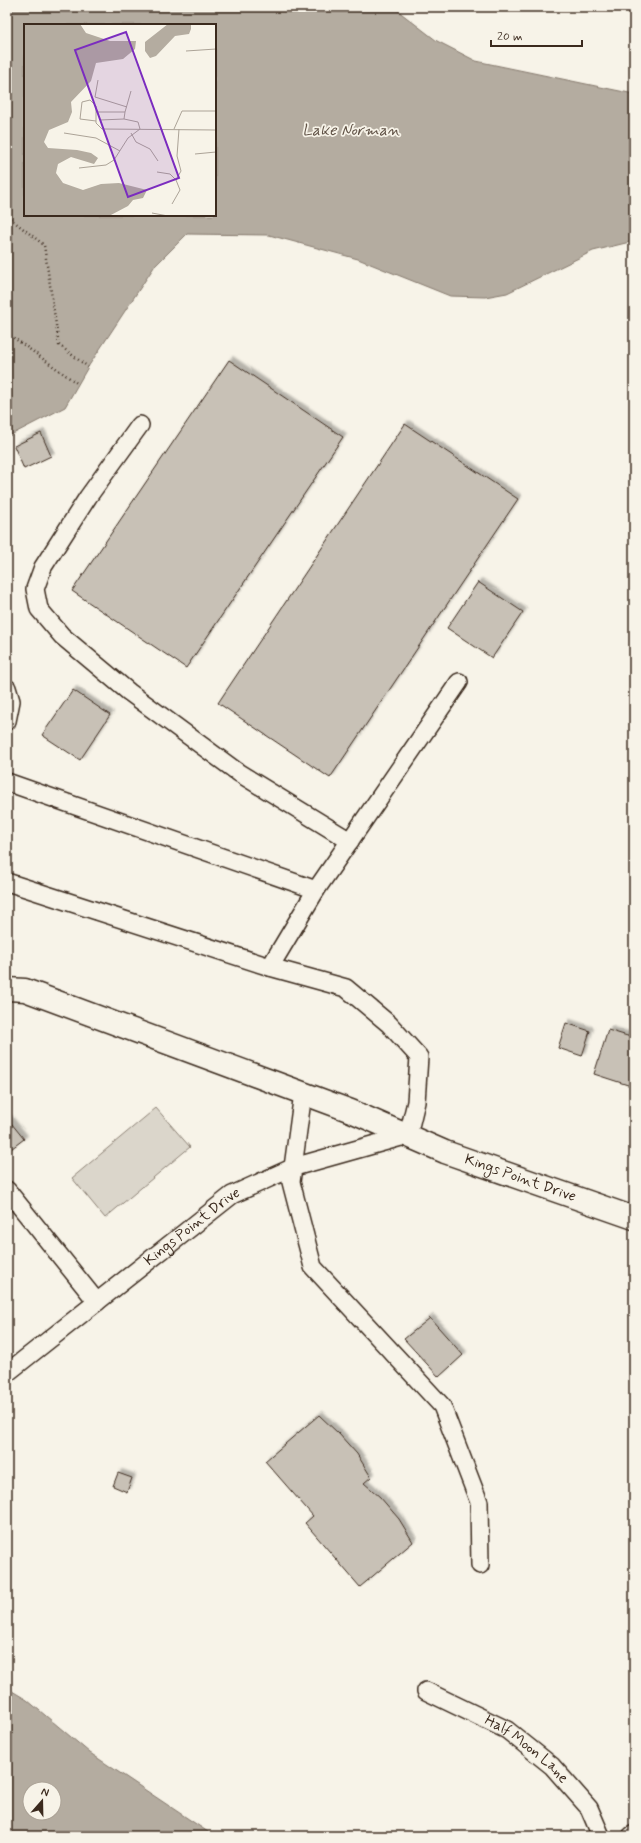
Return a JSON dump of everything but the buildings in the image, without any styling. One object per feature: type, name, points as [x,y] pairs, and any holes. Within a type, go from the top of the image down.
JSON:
[{"type":"street","name":"Kings Point Drive","points":[[7,989],[25,990],[351,1111],[445,1152],[634,1218]]},
{"type":"lane","points":[[140,425],[88,497],[43,567],[36,589],[39,609],[62,636],[129,692],[239,773],[350,841]]},
{"type":"lane","points":[[270,967],[316,890],[459,682]]},
{"type":"lane","points":[[7,688],[11,701],[7,721]]},
{"type":"lane","points":[[7,782],[316,890]]},
{"type":"lane","points":[[7,882],[270,967],[346,988],[389,1024],[419,1057],[416,1102],[408,1135]]},
{"type":"lane","points":[[304,1093],[292,1182],[313,1267],[442,1406],[479,1502],[480,1564]]},
{"type":"lane","name":"Kings Point Drive","points":[[7,1373],[232,1195],[294,1167],[408,1135]]},
{"type":"lane","points":[[7,1190],[97,1302]]},
{"type":"lane","name":"Half Moon Lane","points":[[426,1691],[507,1730],[552,1766],[589,1808],[601,1836]]},
{"type":"path","points":[[7,216],[44,245],[59,345],[88,367]]},
{"type":"path","points":[[7,332],[78,384]]},
{"type":"shaded area","points":[[156,1108],[190,1147],[105,1218],[72,1178]]},
{"type":"water","name":"Lake Norman","points":[[7,7],[393,7],[437,41],[476,61],[634,94],[634,241],[593,251],[507,293],[485,297],[450,296],[358,259],[269,235],[187,234],[154,267],[88,367],[65,407],[7,437]]},
{"type":"water","points":[[7,1688],[27,1700],[90,1753],[214,1836],[7,1836]]}]
